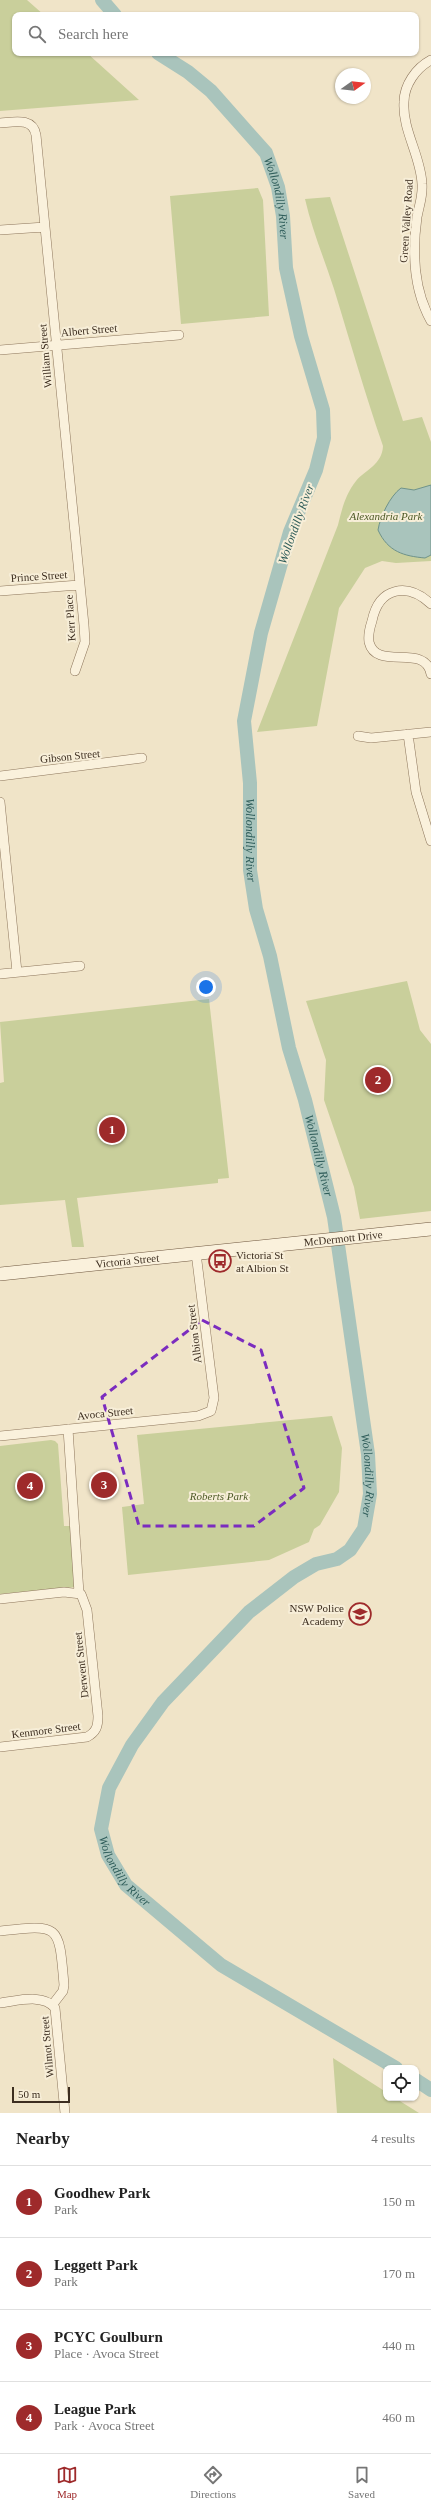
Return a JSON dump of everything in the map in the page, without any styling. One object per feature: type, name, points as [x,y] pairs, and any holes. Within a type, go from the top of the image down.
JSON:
[{"type":"main road","name":"McDermott Drive","points":[[255,1246],[431,1229]]},
{"type":"main road","name":"Victoria Street","points":[[0,1274],[255,1246]]},
{"type":"street","name":"Green Valley Road","points":[[431,60],[416,72],[407,87],[404,101],[405,116],[422,185],[414,245],[415,270],[423,304],[431,321]]},
{"type":"street","name":"William Street","points":[[0,123],[23,122],[32,125],[36,135],[79,585]]},
{"type":"street","points":[[0,230],[45,226]]},
{"type":"street","name":"Albert Street","points":[[0,350],[179,335]]},
{"type":"street","name":"Prince Street","points":[[0,591],[79,585]]},
{"type":"street","name":"Kerr Place","points":[[75,671],[85,642],[79,585]]},
{"type":"street","points":[[431,604],[421,596],[408,591],[394,591],[387,595],[377,605],[369,636],[372,648],[382,656],[416,658],[431,672]]},
{"type":"street","points":[[358,736],[371,738],[431,732]]},
{"type":"street","points":[[408,734],[416,792],[431,840]]},
{"type":"street","name":"Gibson Street","points":[[0,776],[142,758]]},
{"type":"street","points":[[0,802],[18,972]]},
{"type":"street","points":[[0,974],[80,966]]},
{"type":"street","name":"Albion Street","points":[[196,1253],[214,1398],[211,1410]]},
{"type":"street","name":"Avoca Street","points":[[0,1436],[198,1416],[211,1410]]},
{"type":"street","name":"Derwent Street","points":[[68,1429],[80,1594],[87,1610],[98,1716],[98,1726],[94,1733]]},
{"type":"street","points":[[0,1599],[64,1592],[80,1594]]},
{"type":"street","name":"Kenmore Street","points":[[0,1747],[77,1739],[94,1733]]},
{"type":"street","points":[[0,1931],[42,1927],[50,1930],[57,1936],[64,1985],[63,1991],[52,2004],[39,1999],[0,2003]]},
{"type":"street","name":"Wilmot Street","points":[[52,2004],[58,2017],[65,2113]]},
{"type":"highlighted area","points":[[202,1320],[261,1350],[304,1488],[254,1526],[139,1526],[102,1397]]},
{"type":"green space","points":[[0,0],[27,0],[41,12],[12,12],[12,56],[90,56],[139,100],[0,111]]},
{"type":"green space","points":[[258,188],[263,200],[269,316],[181,324],[170,196]]},
{"type":"green space","name":"Alexandria Park","points":[[330,197],[403,421],[422,417],[431,442],[431,561],[396,563],[382,561],[365,568],[339,608],[317,726],[257,732],[338,525],[347,497],[356,481],[380,458],[383,446],[334,289],[311,222],[305,199]]},
{"type":"green space","points":[[407,981],[420,1030],[431,1044],[431,1211],[360,1219],[354,1187],[324,1100],[326,1060],[306,1001]]},
{"type":"green space","points":[[209,999],[229,1178],[218,1179],[218,1183],[77,1198],[84,1247],[72,1247],[65,1200],[0,1205],[0,1083],[4,1082],[0,1022]]},
{"type":"green space","name":"Roberts Park","points":[[332,1416],[342,1448],[339,1492],[320,1525],[314,1529],[309,1542],[269,1560],[128,1575],[122,1507],[144,1504],[137,1435]]},
{"type":"green space","points":[[51,1440],[58,1444],[64,1526],[72,1526],[75,1587],[0,1594],[0,1446]]},
{"type":"green space","points":[[333,2058],[383,2090],[383,2101],[400,2101],[419,2113],[337,2113]]},
{"type":"water","points":[[431,485],[431,555],[425,558],[397,552],[387,543],[378,530],[386,507],[393,496],[401,488],[414,490]]},
{"type":"waterway","name":"Wollondilly River","points":[[102,0],[112,12]]},
{"type":"waterway","name":"Wollondilly River","points":[[163,56],[188,72],[211,91],[266,153],[278,187],[283,216],[286,268],[301,336],[323,410],[324,438],[316,470],[290,532],[261,633],[244,721],[250,783],[250,870],[256,909],[270,956],[289,1048],[305,1100],[334,1217],[368,1454],[370,1494],[364,1529],[350,1550],[337,1559],[316,1564],[294,1577],[249,1612],[163,1702],[132,1745],[109,1788],[101,1829],[108,1855],[126,1885],[221,1965],[391,2065]]},
{"type":"waterway","name":"Wollondilly River","points":[[419,2082],[431,2090]]},
{"type":"place","name":"Leggett Park","points":[[378,1080]]},
{"type":"place","name":"Goodhew Park","points":[[112,1130]]},
{"type":"place","name":"Victoria St at Albion St","points":[[220,1261]]},
{"type":"place","name":"PCYC Goulburn","points":[[104,1485]]},
{"type":"place","name":"League Park","points":[[30,1486]]},
{"type":"place","name":"NSW Police Academy","points":[[360,1614]]}]
